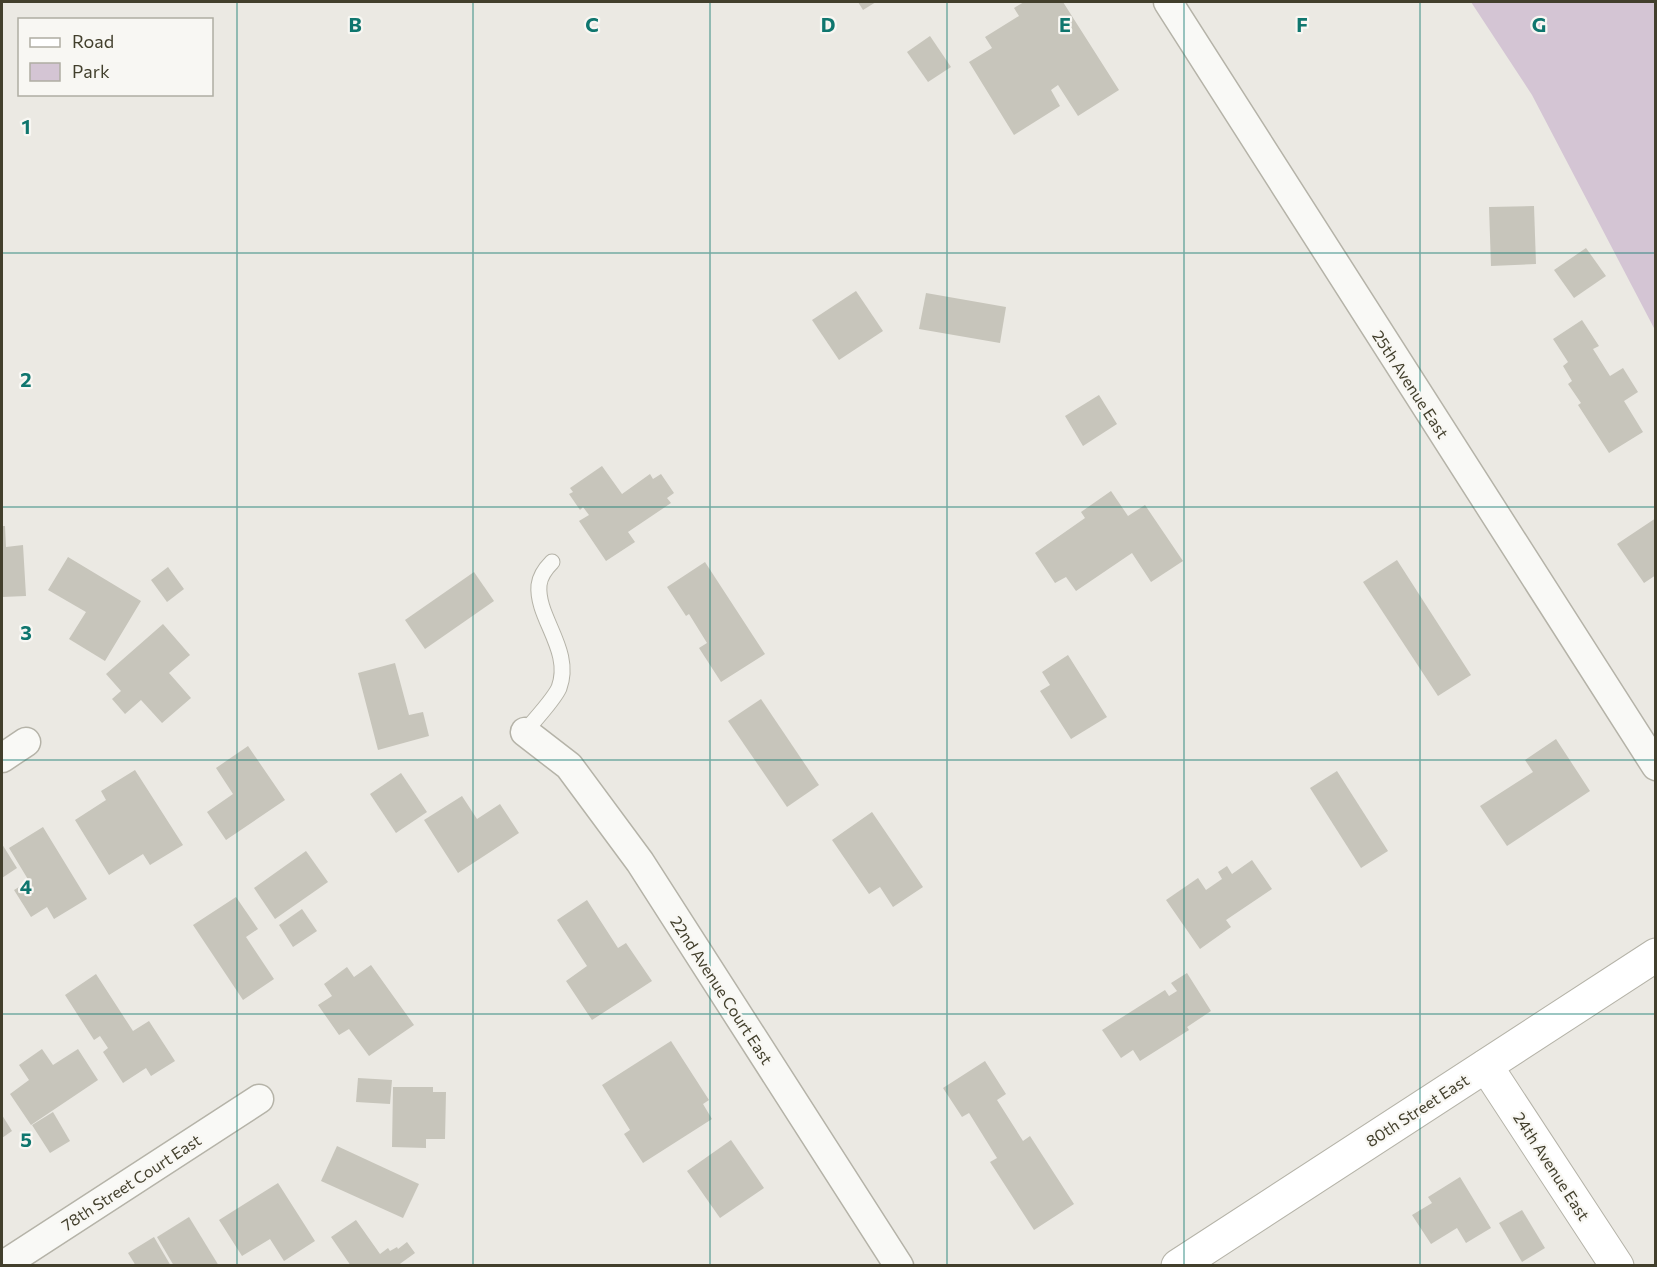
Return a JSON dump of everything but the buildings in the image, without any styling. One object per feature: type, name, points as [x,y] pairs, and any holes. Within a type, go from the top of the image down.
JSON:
[{"type":"street","name":"25th Avenue East","points":[[1167,2],[1656,766]]},
{"type":"street","name":"22nd Avenue Court East","points":[[525,732],[569,766],[640,862],[899,1266]]},
{"type":"street","points":[[2,758],[26,742]]},
{"type":"street","name":"80th Street East","points":[[1178,1266],[1656,956]]},
{"type":"street","name":"24th Avenue East","points":[[1486,1066],[1617,1266]]},
{"type":"street","name":"78th Street Court East","points":[[2,1266],[259,1099]]},
{"type":"lane","points":[[525,732],[558,690],[562,673],[561,657],[539,597],[539,584],[544,571],[552,562]]},
{"type":"green space","points":[[1471,2],[1655,2],[1655,330],[1532,95]]}]
